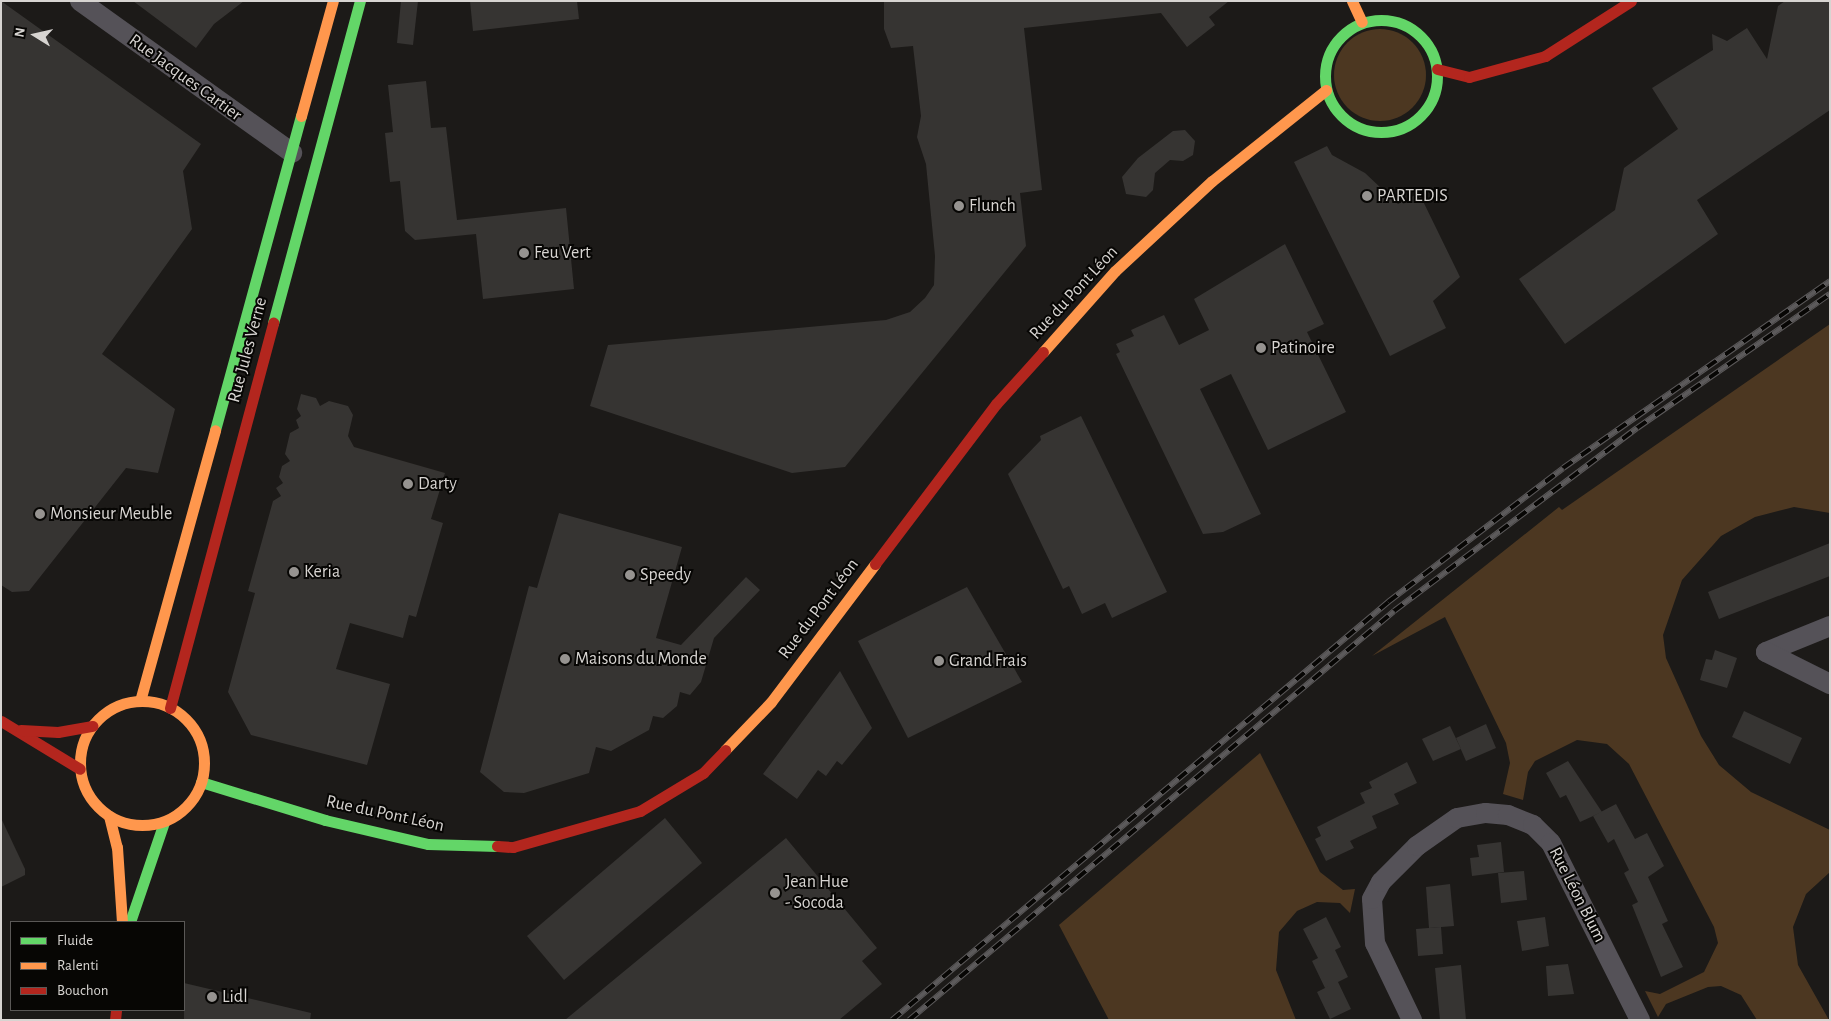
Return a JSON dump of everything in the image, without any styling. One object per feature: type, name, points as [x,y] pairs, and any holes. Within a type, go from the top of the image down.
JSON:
[{"type":"street","name":"Rue Jacques Cartier","points":[[80,1],[196,88],[292,153]]},
{"type":"street","name":"Rue Jules Verne","points":[[140,701],[292,153],[332,1]]},
{"type":"street","name":"Rue Jules Verne","points":[[170,708],[360,1]]},
{"type":"street","points":[[1352,1],[1362,22]]},
{"type":"street","points":[[1437,69],[1469,78],[1545,56],[1631,1]]},
{"type":"street","points":[[1395,21],[1411,28],[1428,46],[1437,69],[1429,105],[1401,129],[1382,132],[1347,121],[1326,90],[1327,57],[1335,42],[1362,22],[1395,21]]},
{"type":"street","name":"Rue du Pont Léon","points":[[201,782],[325,820],[428,844],[512,847],[640,811],[695,778],[770,702],[996,404],[1115,271],[1212,181],[1326,90]]},
{"type":"street","points":[[1830,626],[1766,652],[1830,684]]},
{"type":"street","points":[[140,701],[170,708],[198,737],[203,751],[201,782],[180,812],[164,822],[127,824],[109,816],[90,796],[80,769],[80,754],[92,726],[107,712],[140,701]]},
{"type":"street","points":[[1,721],[12,730],[80,769]]},
{"type":"street","points":[[12,730],[58,732],[92,726]]},
{"type":"street","name":"Rue Léon Blum","points":[[1412,1020],[1375,943],[1372,900],[1381,882],[1417,846],[1457,818],[1486,814],[1508,815],[1532,825],[1551,843],[1640,1020]]},
{"type":"street","points":[[109,816],[117,847],[122,921]]},
{"type":"street","points":[[130,921],[164,822]]},
{"type":"shaded area","points":[[1380,29],[1397,33],[1412,43],[1422,58],[1426,75],[1422,92],[1412,107],[1397,117],[1380,121],[1363,117],[1348,107],[1338,92],[1334,75],[1338,58],[1348,43],[1363,33]]},
{"type":"shaded area","points":[[1830,324],[1830,513],[1794,507],[1755,517],[1721,536],[1682,580],[1663,635],[1666,658],[1701,736],[1719,765],[1751,792],[1830,830],[1830,872],[1806,894],[1793,927],[1798,965],[1829,1020],[1757,1020],[1741,995],[1721,986],[1708,987],[1666,1004],[1658,1017],[1645,991],[1660,994],[1704,972],[1718,943],[1714,927],[1629,764],[1607,744],[1577,740],[1535,761],[1528,772],[1523,800],[1503,794],[1510,763],[1506,743],[1445,617],[1372,656],[1559,507],[1562,510]]},
{"type":"shaded area","points":[[1260,753],[1320,872],[1343,890],[1355,889],[1350,913],[1340,903],[1317,902],[1297,911],[1279,932],[1276,970],[1296,1020],[1109,1020],[1059,925]]},
{"type":"building","points":[[1,1],[201,144],[183,171],[192,229],[102,354],[175,409],[158,473],[126,468],[29,591],[12,592],[1,585]]},
{"type":"building","points":[[133,1],[244,1],[214,24],[196,48]]},
{"type":"building","points":[[401,1],[418,1],[413,45],[397,43]]},
{"type":"building","points":[[470,1],[577,1],[579,19],[473,31]]},
{"type":"building","points":[[884,1],[1229,1],[1209,17],[1215,25],[1187,47],[1161,13],[1024,28],[1042,190],[1020,193],[1026,246],[845,467],[792,473],[590,406],[608,345],[886,320],[910,312],[925,298],[934,285],[935,256],[926,164],[917,137],[921,116],[913,46],[891,48],[884,29]]},
{"type":"building","points":[[1785,1],[1830,1],[1830,110],[1697,200],[1718,234],[1565,344],[1519,279],[1615,210],[1624,168],[1678,129],[1652,88],[1713,50],[1712,34],[1727,41],[1747,28],[1767,59],[1778,6]]},
{"type":"building","points":[[426,81],[431,128],[446,127],[457,220],[566,208],[574,289],[483,299],[476,234],[415,240],[405,231],[400,181],[390,182],[385,133],[393,132],[388,85]]},
{"type":"building","points":[[1185,130],[1195,141],[1193,155],[1183,161],[1170,160],[1155,173],[1153,190],[1146,197],[1126,194],[1122,177],[1138,158],[1173,131]]},
{"type":"building","points":[[1327,146],[1332,155],[1365,173],[1398,204],[1419,193],[1460,277],[1433,301],[1446,328],[1390,356],[1294,162]]},
{"type":"building","points":[[1285,244],[1324,324],[1307,332],[1346,412],[1268,450],[1231,374],[1200,389],[1261,514],[1223,532],[1203,534],[1116,354],[1120,352],[1116,344],[1134,336],[1131,330],[1164,315],[1179,345],[1209,330],[1194,299]]},
{"type":"building","points":[[301,394],[316,398],[320,406],[329,401],[348,406],[353,415],[348,436],[354,447],[445,473],[431,519],[443,523],[416,617],[409,615],[403,638],[350,623],[336,669],[390,684],[367,765],[251,735],[228,692],[255,593],[248,591],[273,501],[281,496],[276,488],[283,483],[279,477],[282,466],[290,461],[285,454],[290,433],[299,428],[296,420],[301,416],[297,409]]},
{"type":"building","points":[[1081,416],[1167,592],[1112,618],[1105,603],[1082,614],[1069,586],[1063,589],[1008,474],[1041,440],[1040,436]]},
{"type":"building","points":[[559,513],[682,547],[656,638],[681,645],[746,577],[760,590],[714,638],[701,682],[690,695],[680,692],[677,706],[663,718],[653,716],[649,730],[611,751],[596,747],[589,773],[524,793],[504,792],[480,772],[529,586],[537,588]]},
{"type":"building","points":[[1830,543],[1830,576],[1719,619],[1708,592]]},
{"type":"building","name":"Grand Frais","points":[[967,587],[1022,682],[908,738],[858,641]]},
{"type":"building","points":[[1715,650],[1737,658],[1727,688],[1700,680],[1706,659],[1712,660]]},
{"type":"building","points":[[840,671],[872,728],[842,765],[837,761],[826,776],[818,770],[797,799],[763,774]]},
{"type":"building","points":[[1744,711],[1802,738],[1790,764],[1732,737]]},
{"type":"building","points":[[1486,724],[1496,748],[1466,761],[1456,738]]},
{"type":"building","points":[[1450,726],[1461,749],[1433,761],[1422,739]]},
{"type":"building","points":[[1568,761],[1602,812],[1580,822],[1566,795],[1560,798],[1546,773]]},
{"type":"building","points":[[1407,762],[1417,783],[1394,794],[1399,804],[1372,816],[1377,828],[1350,841],[1354,848],[1326,861],[1315,839],[1321,836],[1317,827],[1365,803],[1360,793],[1372,788],[1369,782]]},
{"type":"building","points":[[1616,804],[1635,839],[1647,833],[1664,866],[1648,877],[1668,921],[1662,924],[1683,967],[1661,977],[1632,905],[1638,902],[1624,873],[1629,870],[1614,839],[1608,843],[1593,816]]},
{"type":"building","points":[[1,818],[25,869],[25,875],[1,887]]},
{"type":"building","points":[[665,818],[702,863],[564,980],[527,936]]},
{"type":"building","name":"Jean Hue - Socoda","points":[[786,838],[877,948],[862,961],[882,984],[839,1020],[565,1020]]},
{"type":"building","points":[[1501,842],[1504,872],[1472,876],[1470,858],[1479,857],[1477,845]]},
{"type":"building","points":[[1524,871],[1527,900],[1501,903],[1498,873]]},
{"type":"building","points":[[1450,884],[1454,926],[1429,928],[1426,887]]},
{"type":"building","points":[[1326,917],[1341,947],[1335,950],[1348,977],[1338,982],[1351,1009],[1330,1019],[1317,992],[1325,988],[1312,961],[1318,958],[1303,929]]},
{"type":"building","points":[[1545,917],[1549,946],[1522,951],[1517,921]]},
{"type":"building","points":[[1441,927],[1443,954],[1418,956],[1416,929]]},
{"type":"building","points":[[1568,964],[1574,994],[1548,996],[1546,966]]},
{"type":"building","points":[[1461,965],[1466,1020],[1440,1020],[1435,968]]},
{"type":"building","name":"Lidl","points":[[185,983],[311,1013],[310,1020],[184,1020]]},
{"type":"railway","points":[[892,1020],[1388,602],[1563,468],[1830,281]]},
{"type":"railway","points":[[909,1020],[1394,611],[1637,428],[1830,294]]},
{"type":"traffic: fast","points":[[273,323],[360,1]]},
{"type":"traffic: fast","points":[[1381,20],[1402,24],[1421,36],[1433,55],[1437,76],[1433,97],[1421,116],[1402,128],[1381,132],[1360,128],[1341,116],[1329,97],[1325,76],[1329,55],[1341,36],[1360,24],[1381,20]]},
{"type":"traffic: fast","points":[[215,430],[301,116]]},
{"type":"traffic: fast","points":[[201,782],[325,820],[428,844],[497,846]]},
{"type":"traffic: fast","points":[[130,921],[164,822]]},
{"type":"traffic: slow","points":[[301,116],[333,1]]},
{"type":"traffic: slow","points":[[1352,1],[1362,22]]},
{"type":"traffic: slow","points":[[1043,352],[1115,271],[1212,181],[1326,90]]},
{"type":"traffic: slow","points":[[140,701],[215,430]]},
{"type":"traffic: slow","points":[[725,750],[771,702],[875,564]]},
{"type":"traffic: slow","points":[[142,701],[166,706],[186,719],[199,739],[204,763],[199,787],[186,807],[166,820],[142,825],[118,820],[98,807],[85,787],[80,763],[85,739],[98,719],[118,706],[142,701]]},
{"type":"traffic: slow","points":[[109,816],[117,847],[122,921]]},
{"type":"traffic: jam","points":[[1437,69],[1469,77],[1545,56],[1631,1]]},
{"type":"traffic: jam","points":[[170,708],[273,323]]},
{"type":"traffic: jam","points":[[875,564],[996,404],[1043,352]]},
{"type":"traffic: jam","points":[[1,721],[80,769]]},
{"type":"traffic: jam","points":[[21,730],[58,732],[92,726]]},
{"type":"traffic: jam","points":[[497,846],[513,847],[640,811],[703,773],[725,750]]},
{"type":"traffic: jam","points":[[115,1020],[116,1011]]},
{"type":"place","name":"PARTEDIS","points":[[1367,196]]},
{"type":"place","name":"Flunch","points":[[959,206]]},
{"type":"place","name":"Feu Vert","points":[[524,253]]},
{"type":"place","name":"Patinoire","points":[[1261,348]]},
{"type":"place","name":"Darty","points":[[408,484]]},
{"type":"place","name":"Monsieur Meuble","points":[[40,514]]},
{"type":"place","name":"Keria","points":[[294,572]]},
{"type":"place","name":"Speedy","points":[[630,575]]},
{"type":"place","name":"Maisons du Monde","points":[[565,659]]},
{"type":"place","name":"Grand Frais","points":[[939,661]]},
{"type":"place","name":"Jean Hue - Socoda","points":[[775,893]]},
{"type":"place","name":"Lidl","points":[[212,997]]}]
